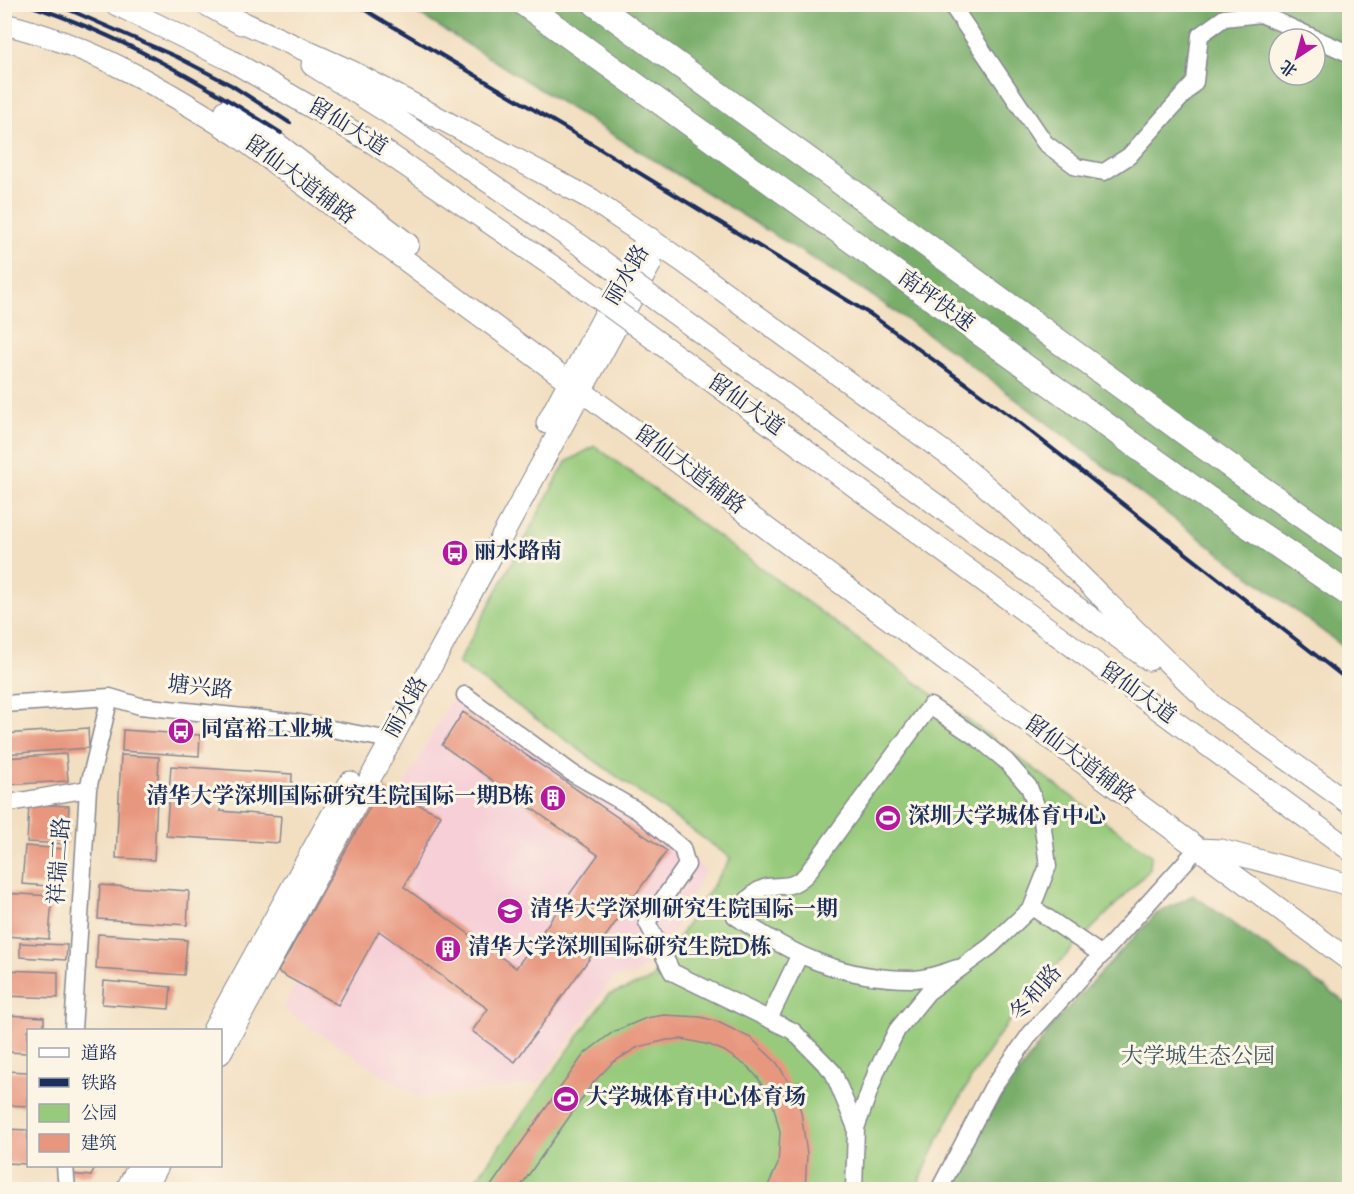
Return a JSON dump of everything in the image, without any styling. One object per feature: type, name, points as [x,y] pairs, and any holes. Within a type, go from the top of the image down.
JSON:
[{"type":"highway","name":"南坪快速","points":[[524,4],[1209,499],[1350,595]]},
{"type":"highway","name":"南坪快速","points":[[596,4],[1255,484],[1350,550]]},
{"type":"main road","name":"留仙大道","points":[[115,4],[230,60],[373,143],[580,285],[1350,850]]},
{"type":"main road","name":"留仙大道","points":[[204,4],[231,17],[387,112],[583,247],[1350,804]]},
{"type":"main road","name":"留仙大道辅路","points":[[4,11],[74,32],[135,60],[177,81],[266,136],[578,381],[1197,849],[1350,961]]},
{"type":"main road","points":[[231,17],[361,76],[574,189],[650,238],[955,460],[1030,524],[1156,652],[1216,708]]},
{"type":"main road","name":"留仙大道辅路","points":[[4,24],[69,44],[178,98],[238,135],[537,358],[578,381],[1350,945]]},
{"type":"main road","name":"丽水路","points":[[214,1029],[382,738],[578,381],[651,262],[650,238]]},
{"type":"main road","name":"丽水路","points":[[222,1050],[382,738]]},
{"type":"main road","points":[[1197,849],[1221,850],[1350,885]]},
{"type":"main road","points":[[126,1190],[138,1167]]},
{"type":"main road","points":[[145,1190],[157,1167]]},
{"type":"street","points":[[951,4],[1046,143],[1077,167],[1104,172],[1129,156],[1196,82],[1200,35],[1224,18],[1261,14],[1350,54]]},
{"type":"street","points":[[465,695],[572,773],[638,811],[682,848],[687,865],[647,922],[672,972],[793,1031],[834,1072],[856,1128]]},
{"type":"street","name":"塘兴路","points":[[4,704],[110,697],[140,705],[300,723],[382,738]]},
{"type":"street","name":"祥瑞二路","points":[[73,1029],[88,789],[110,697]]},
{"type":"street","points":[[855,1190],[856,1128],[877,1070],[897,1030],[928,992],[991,946],[1032,907],[1048,866],[1042,821],[1029,787],[1006,761],[980,739],[930,706],[806,875],[795,885],[766,887],[756,893],[735,916],[799,956],[856,974],[914,979],[958,968]]},
{"type":"street","points":[[4,804],[88,789]]},
{"type":"street","name":"冬和路","points":[[939,1190],[992,1088],[1031,1033],[1197,849]]},
{"type":"street","points":[[1032,907],[1102,955]]},
{"type":"street","points":[[769,1019],[799,956]]},
{"type":"street","points":[[65,1167],[67,1190]]},
{"type":"shaded area","name":"清华大学深圳研究生院国际一期","points":[[457,689],[706,870],[662,952],[635,975],[613,978],[539,1083],[419,1098],[282,1009]]},
{"type":"green space","points":[[404,5],[1349,5],[1349,651],[952,351],[868,293]]},
{"type":"green space","name":"深圳大学城体育中心","points":[[595,446],[1151,855],[1150,869],[1043,979],[995,1041],[965,1088],[916,1189],[469,1189],[608,995],[651,980],[731,858],[458,663],[566,462]]},
{"type":"green space","name":"大学城生态公园","points":[[1193,895],[1349,1005],[1349,1189],[953,1190],[977,1131],[1055,1022],[1156,914]]},
{"type":"building","points":[[463,712],[667,851],[515,1062],[472,1031],[488,1009],[379,931],[338,1005],[278,972],[381,787],[441,815],[404,887],[516,968],[598,855],[442,745]]},
{"type":"building","points":[[88,728],[89,748],[4,754],[4,734]]},
{"type":"building","points":[[123,730],[200,735],[199,756],[122,751]]},
{"type":"building","points":[[66,754],[68,781],[4,785],[4,758]]},
{"type":"building","points":[[121,755],[159,757],[154,860],[116,858]]},
{"type":"building","points":[[171,766],[292,774],[291,798],[221,794],[220,811],[281,816],[279,843],[166,836]]},
{"type":"building","points":[[29,804],[69,806],[67,844],[27,842]]},
{"type":"building","points":[[25,846],[64,849],[61,887],[22,884]]},
{"type":"building","points":[[100,885],[189,891],[187,925],[98,919]]},
{"type":"building","points":[[4,893],[52,896],[49,939],[4,936]]},
{"type":"building","points":[[98,934],[187,940],[184,975],[96,969]]},
{"type":"building","points":[[20,943],[67,945],[66,960],[20,957]]},
{"type":"building","points":[[4,970],[58,972],[58,998],[4,996]]},
{"type":"building","points":[[104,981],[171,987],[169,1009],[102,1004]]},
{"type":"building","points":[[4,1015],[44,1017],[44,1029],[27,1029],[27,1053],[4,1052]]},
{"type":"building","name":"大学城体育中心体育场","points":[[664,1015],[701,1017],[718,1022],[751,1038],[777,1063],[796,1094],[801,1112],[807,1154],[805,1190],[766,1190],[778,1164],[780,1132],[773,1104],[758,1078],[748,1067],[724,1051],[710,1045],[682,1039],[638,1047],[613,1062],[593,1083],[518,1190],[488,1190],[584,1054],[613,1032],[646,1018]]},
{"type":"building","points":[[4,1071],[27,1072],[27,1106],[4,1105]]},
{"type":"building","points":[[4,1129],[27,1130],[27,1164],[4,1163]]},
{"type":"building","points":[[70,1167],[96,1167],[91,1176],[70,1174]]},
{"type":"railway","points":[[26,4],[60,16],[158,60],[281,133]]},
{"type":"railway","points":[[56,4],[177,57],[231,85],[290,123]]},
{"type":"railway","points":[[355,4],[597,147],[873,316],[1012,417],[1350,682]]},
{"type":"place","name":"丽水路南","points":[[455,553]]},
{"type":"place","name":"同富裕工业城","points":[[181,731]]},
{"type":"place","name":"清华大学深圳国际研究生院国际一期B栋","points":[[553,798]]},
{"type":"place","name":"深圳大学城体育中心","points":[[888,818]]},
{"type":"place","name":"清华大学深圳研究生院国际一期","points":[[510,911]]},
{"type":"place","name":"清华大学深圳国际研究生院D栋","points":[[448,949]]},
{"type":"place","name":"大学城体育中心体育场","points":[[566,1099]]}]
